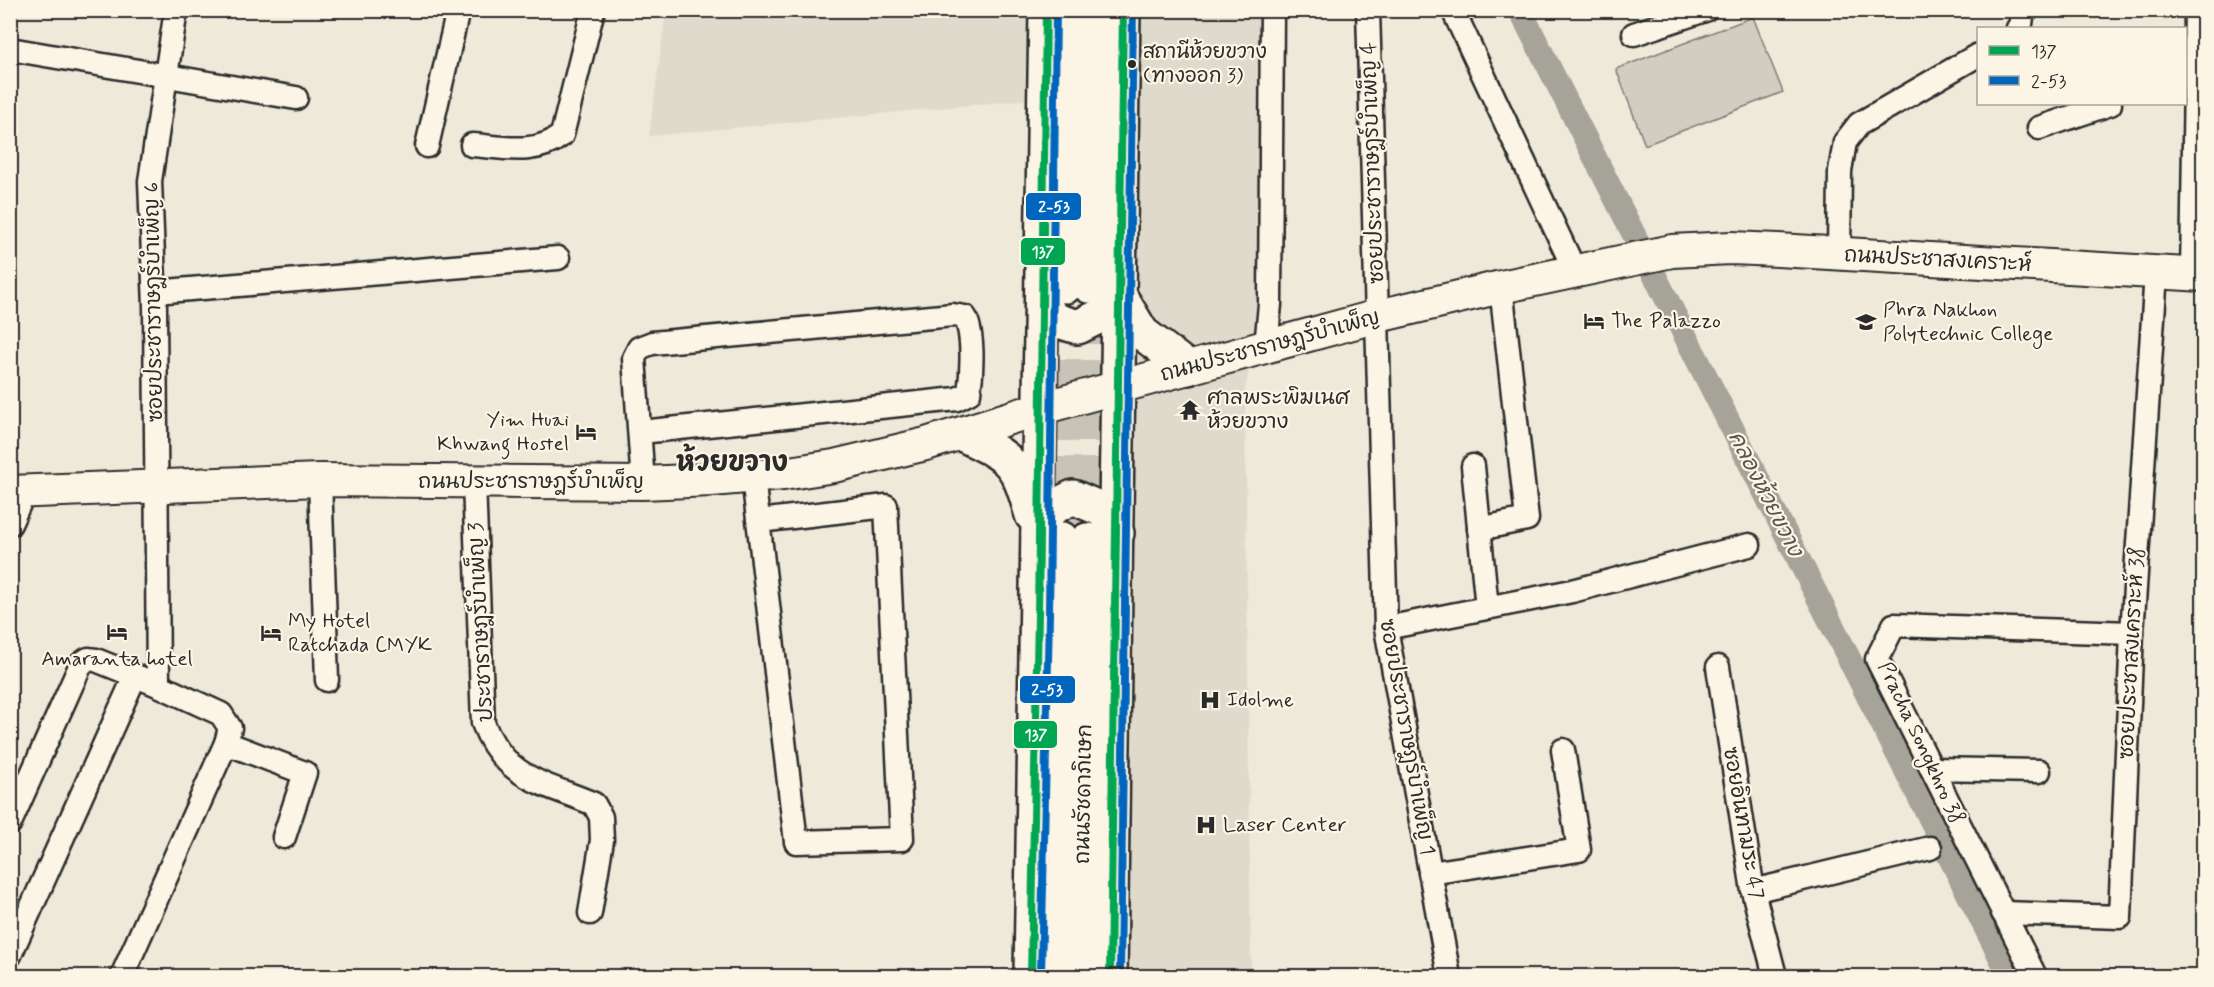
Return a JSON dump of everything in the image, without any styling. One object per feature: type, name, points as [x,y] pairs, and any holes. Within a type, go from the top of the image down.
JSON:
[{"type":"main road","name":"ถนนรัชดาภิเษก","points":[[1031,976],[1076,537],[1117,388],[1079,291],[1046,10]]},
{"type":"main road","name":"ถนนรัชดาภิเษก","points":[[1070,10],[1079,291]]},
{"type":"main road","name":"ถนนรัชดาภิเษก","points":[[1079,291],[1093,10]]},
{"type":"main road","name":"ถนนรัชดาภิเษก","points":[[1110,976],[1076,537],[1042,408],[1079,291],[1123,10]]},
{"type":"main road","name":"ถนนประชาสงเคราะห์","points":[[1672,250],[1731,248],[2198,275]]},
{"type":"main road","name":"ถนนประชาราษฎร์บำเพ็ญ","points":[[18,491],[320,480],[643,483],[753,477],[834,466],[962,434],[1042,408],[1378,316],[1672,250]]},
{"type":"main road","points":[[1079,291],[1142,333],[1188,368]]},
{"type":"main road","points":[[962,434],[996,451],[1012,464],[1022,481],[1076,537]]},
{"type":"main road","name":"ถนนรัชดาภิเษก","points":[[1057,976],[1076,537]]},
{"type":"main road","name":"ถนนรัชดาภิเษก","points":[[1076,537],[1081,976]]},
{"type":"street","name":"ซอยประชาราษฎร์บำเพ็ญ 6","points":[[158,685],[155,292],[150,181],[176,10]]},
{"type":"street","points":[[427,146],[458,10]]},
{"type":"street","points":[[472,145],[533,149],[551,143],[562,135],[593,10]]},
{"type":"street","points":[[1266,347],[1270,304],[1272,10]]},
{"type":"street","name":"ซอยประชาราษฎร์บำเพ็ญ 4","points":[[1368,10],[1378,316]]},
{"type":"street","points":[[1454,10],[1575,271]]},
{"type":"street","points":[[1634,34],[1705,10]]},
{"type":"street","points":[[2019,27],[2023,10]]},
{"type":"street","points":[[2196,10],[2190,75],[2199,128],[2198,275]]},
{"type":"street","points":[[10,49],[296,98]]},
{"type":"street","points":[[1839,254],[1840,171],[1845,142],[1859,124],[1977,56]]},
{"type":"street","points":[[2040,128],[2107,105]]},
{"type":"street","points":[[155,292],[558,258]]},
{"type":"street","name":"ซอยประชาสงเคราะห์ 38","points":[[2003,913],[2120,917],[2132,633],[2156,273]]},
{"type":"street","points":[[1479,529],[1527,519],[1501,287]]},
{"type":"street","points":[[641,432],[957,399],[969,393],[971,380],[970,326],[965,317],[953,315],[652,343],[639,348],[634,358],[643,483]]},
{"type":"street","name":"ซอยประชาราษฎร์บำเพ็ญ 1","points":[[1378,316],[1386,628],[1449,976]]},
{"type":"street","points":[[1473,466],[1487,608]]},
{"type":"street","points":[[753,477],[796,842],[902,839],[886,506],[759,521]]},
{"type":"street","points":[[320,480],[327,680]]},
{"type":"street","name":"ประชาราษฎร์บำเพ็ญ 3","points":[[474,483],[483,723],[489,741],[518,772],[544,786],[594,804],[601,817],[602,840],[590,913]]},
{"type":"street","points":[[10,524],[18,491]]},
{"type":"street","points":[[1386,628],[1572,591],[1749,545]]},
{"type":"street","name":"Pracha Songkhro 38","points":[[2035,976],[1877,659],[1894,625],[2132,633]]},
{"type":"street","points":[[10,823],[81,664],[88,659],[96,660],[158,685],[221,714],[228,736],[122,976]]},
{"type":"street","name":"ซอยอินทามระ 47","points":[[1718,668],[1753,891],[1775,976]]},
{"type":"street","points":[[10,955],[135,676]]},
{"type":"street","points":[[228,736],[305,773],[284,837]]},
{"type":"street","points":[[1431,873],[1579,850],[1563,750]]},
{"type":"street","points":[[1932,769],[2039,771]]},
{"type":"street","points":[[1753,891],[1930,848]]},
{"type":"shaded area","points":[[666,11],[1031,11],[1032,99],[649,136]]},
{"type":"shaded area","points":[[1134,11],[1279,11],[1260,316],[1245,390],[1251,976],[1120,976]]},
{"type":"shaded area","points":[[1753,17],[1783,92],[1645,145],[1616,69]]},
{"type":"waterway","name":"คลองห้วยขวาง","points":[[1520,10],[2010,976]]},
{"type":"tunnel","points":[[1062,539],[1066,286]]},
{"type":"tunnel","points":[[1087,540],[1089,294]]},
{"type":"transit line","name":"137","points":[[1031,976],[1046,10]]},
{"type":"transit line","name":"2-53","points":[[1041,976],[1049,615],[1056,10]]},
{"type":"transit line","name":"137","points":[[1110,976],[1123,10]]},
{"type":"transit line","name":"2-53","points":[[1120,976],[1133,10]]},
{"type":"place","name":"สถานีห้วยขวาง (ทางออก 3)","points":[[1132,64]]},
{"type":"place","name":"The Palazzo","points":[[1594,321]]},
{"type":"place","name":"Phra Nakhon Polytechnic College","points":[[1866,322]]},
{"type":"place","name":"ศาลพระพิฆเนศ ห้วยขวาง","points":[[1190,410]]},
{"type":"place","name":"Yim Huai Khwang Hostel","points":[[586,432]]},
{"type":"place","name":"Amaranta hotel","points":[[117,632]]},
{"type":"place","name":"My Hotel Ratchada CMYK","points":[[271,633]]},
{"type":"place","name":"Idolme","points":[[1210,700]]},
{"type":"place","name":"Laser Center","points":[[1206,825]]},
{"type":"district","name":"ห้วยขวาง","points":[[732,463]]}]
